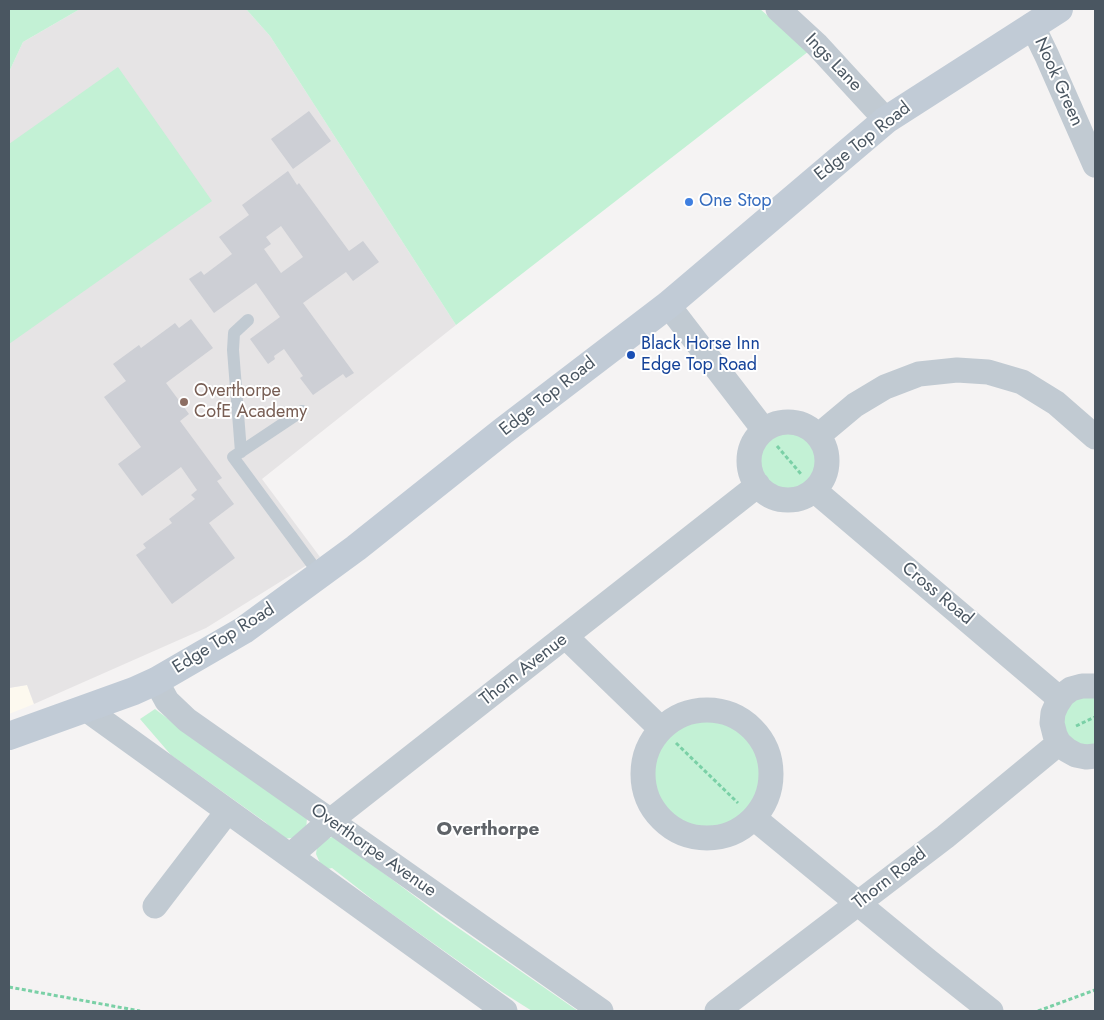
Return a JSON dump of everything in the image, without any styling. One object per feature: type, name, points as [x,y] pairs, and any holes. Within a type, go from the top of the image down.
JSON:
[{"type":"street","name":"Ings Lane","points":[[778,9],[817,45],[886,120]]},
{"type":"street","name":"Edge Top Road","points":[[9,736],[134,691],[156,681],[244,630],[356,548],[553,393],[668,306],[886,120],[1059,9]]},
{"type":"street","name":"Nook Green","points":[[1032,26],[1095,165]]},
{"type":"street","points":[[668,306],[764,430]]},
{"type":"street","points":[[818,436],[855,405],[884,387],[919,374],[957,370],[988,372],[1022,382],[1056,403],[1095,436]]},
{"type":"street","points":[[787,421],[807,426],[821,439],[826,451],[827,464],[824,476],[818,486],[809,494],[788,500],[778,498],[769,495],[754,480],[750,470],[749,458],[752,447],[764,430],[777,423],[787,421]]},
{"type":"street","name":"Thorn Avenue","points":[[290,856],[330,821],[758,485]]},
{"type":"street","name":"Cross Road","points":[[814,490],[1060,698]]},
{"type":"street","points":[[566,637],[661,729]]},
{"type":"street","name":"Overthorpe Avenue","points":[[156,681],[167,701],[186,720],[601,1011]]},
{"type":"street","points":[[1095,686],[1082,686],[1071,689],[1060,698],[1053,713],[1052,724],[1059,743],[1067,750],[1076,755],[1095,756]]},
{"type":"street","points":[[86,709],[505,1011]]},
{"type":"street","points":[[699,711],[720,711],[739,718],[754,731],[766,751],[771,771],[767,796],[762,808],[754,818],[744,827],[728,835],[707,839],[685,835],[662,821],[653,811],[647,799],[642,777],[644,757],[651,742],[661,729],[672,720],[684,715],[699,711]]},
{"type":"street","name":"Thorn Road","points":[[717,1011],[945,837],[1059,743]]},
{"type":"street","points":[[155,906],[227,812]]},
{"type":"street","points":[[754,818],[991,1011]]},
{"type":"lane","points":[[241,452],[233,350],[234,333],[248,320]]},
{"type":"lane","points":[[302,411],[233,457],[320,575]]},
{"type":"path","points":[[764,430],[814,490]]},
{"type":"path","points":[[661,729],[754,818]]},
{"type":"path","points":[[9,987],[140,1011]]},
{"type":"path","points":[[1038,1011],[1095,990]]},
{"type":"shaded area","name":"Overthorpe CofE Academy","points":[[80,9],[246,9],[270,36],[456,325],[262,479],[320,557],[206,628],[34,704],[27,685],[9,688],[9,72],[23,42]]},
{"type":"shaded area","points":[[27,685],[34,704],[9,714],[9,688]]},
{"type":"green space","points":[[9,9],[80,9],[23,42],[9,72]]},
{"type":"green space","points":[[246,9],[760,9],[809,51],[456,325],[270,36]]},
{"type":"green space","points":[[118,67],[212,201],[9,344],[9,144]]},
{"type":"green space","points":[[788,422],[803,425],[816,433],[824,446],[827,461],[824,476],[816,489],[803,497],[788,500],[773,497],[760,489],[752,476],[749,461],[752,446],[760,433],[773,425]]},
{"type":"green space","points":[[1095,686],[1095,756],[1076,755],[1053,713]]},
{"type":"green space","points":[[155,709],[307,818],[306,830],[299,837],[283,839],[265,822],[171,755],[140,719]]},
{"type":"green space","points":[[707,710],[732,715],[752,729],[766,749],[771,774],[766,799],[752,819],[732,833],[707,838],[682,833],[662,819],[648,799],[643,774],[648,749],[662,729],[682,715]]},
{"type":"green space","points":[[334,836],[441,916],[578,1011],[532,1011],[382,907],[332,868],[323,870],[316,854],[317,847],[325,840]]},
{"type":"building","points":[[309,111],[331,141],[293,169],[271,139]]},
{"type":"building","points":[[288,171],[349,251],[363,241],[379,262],[353,281],[346,272],[303,303],[354,373],[346,378],[343,374],[313,395],[300,378],[303,376],[284,349],[274,356],[275,359],[268,364],[250,339],[280,317],[256,283],[214,313],[189,279],[201,271],[204,275],[232,254],[219,237],[249,215],[242,205]],"holes":[[[281,226],[303,257],[281,273],[264,249],[271,244],[266,237]]]},
{"type":"building","points":[[191,319],[213,348],[166,383],[189,414],[180,421],[222,478],[217,481],[234,504],[209,523],[235,558],[172,604],[136,555],[146,548],[143,544],[172,523],[169,519],[195,499],[191,495],[197,490],[181,467],[142,496],[118,464],[141,447],[104,397],[126,381],[113,364],[139,345],[141,348],[175,323],[179,328]]},
{"type":"place","name":"One Stop","points":[[689,202]]},
{"type":"place","name":"Black Horse Inn Edge Top Road","points":[[631,355]]},
{"type":"place","name":"Overthorpe CofE Academy","points":[[184,402]]},
{"type":"district","name":"Overthorpe","points":[[488,830]]}]
